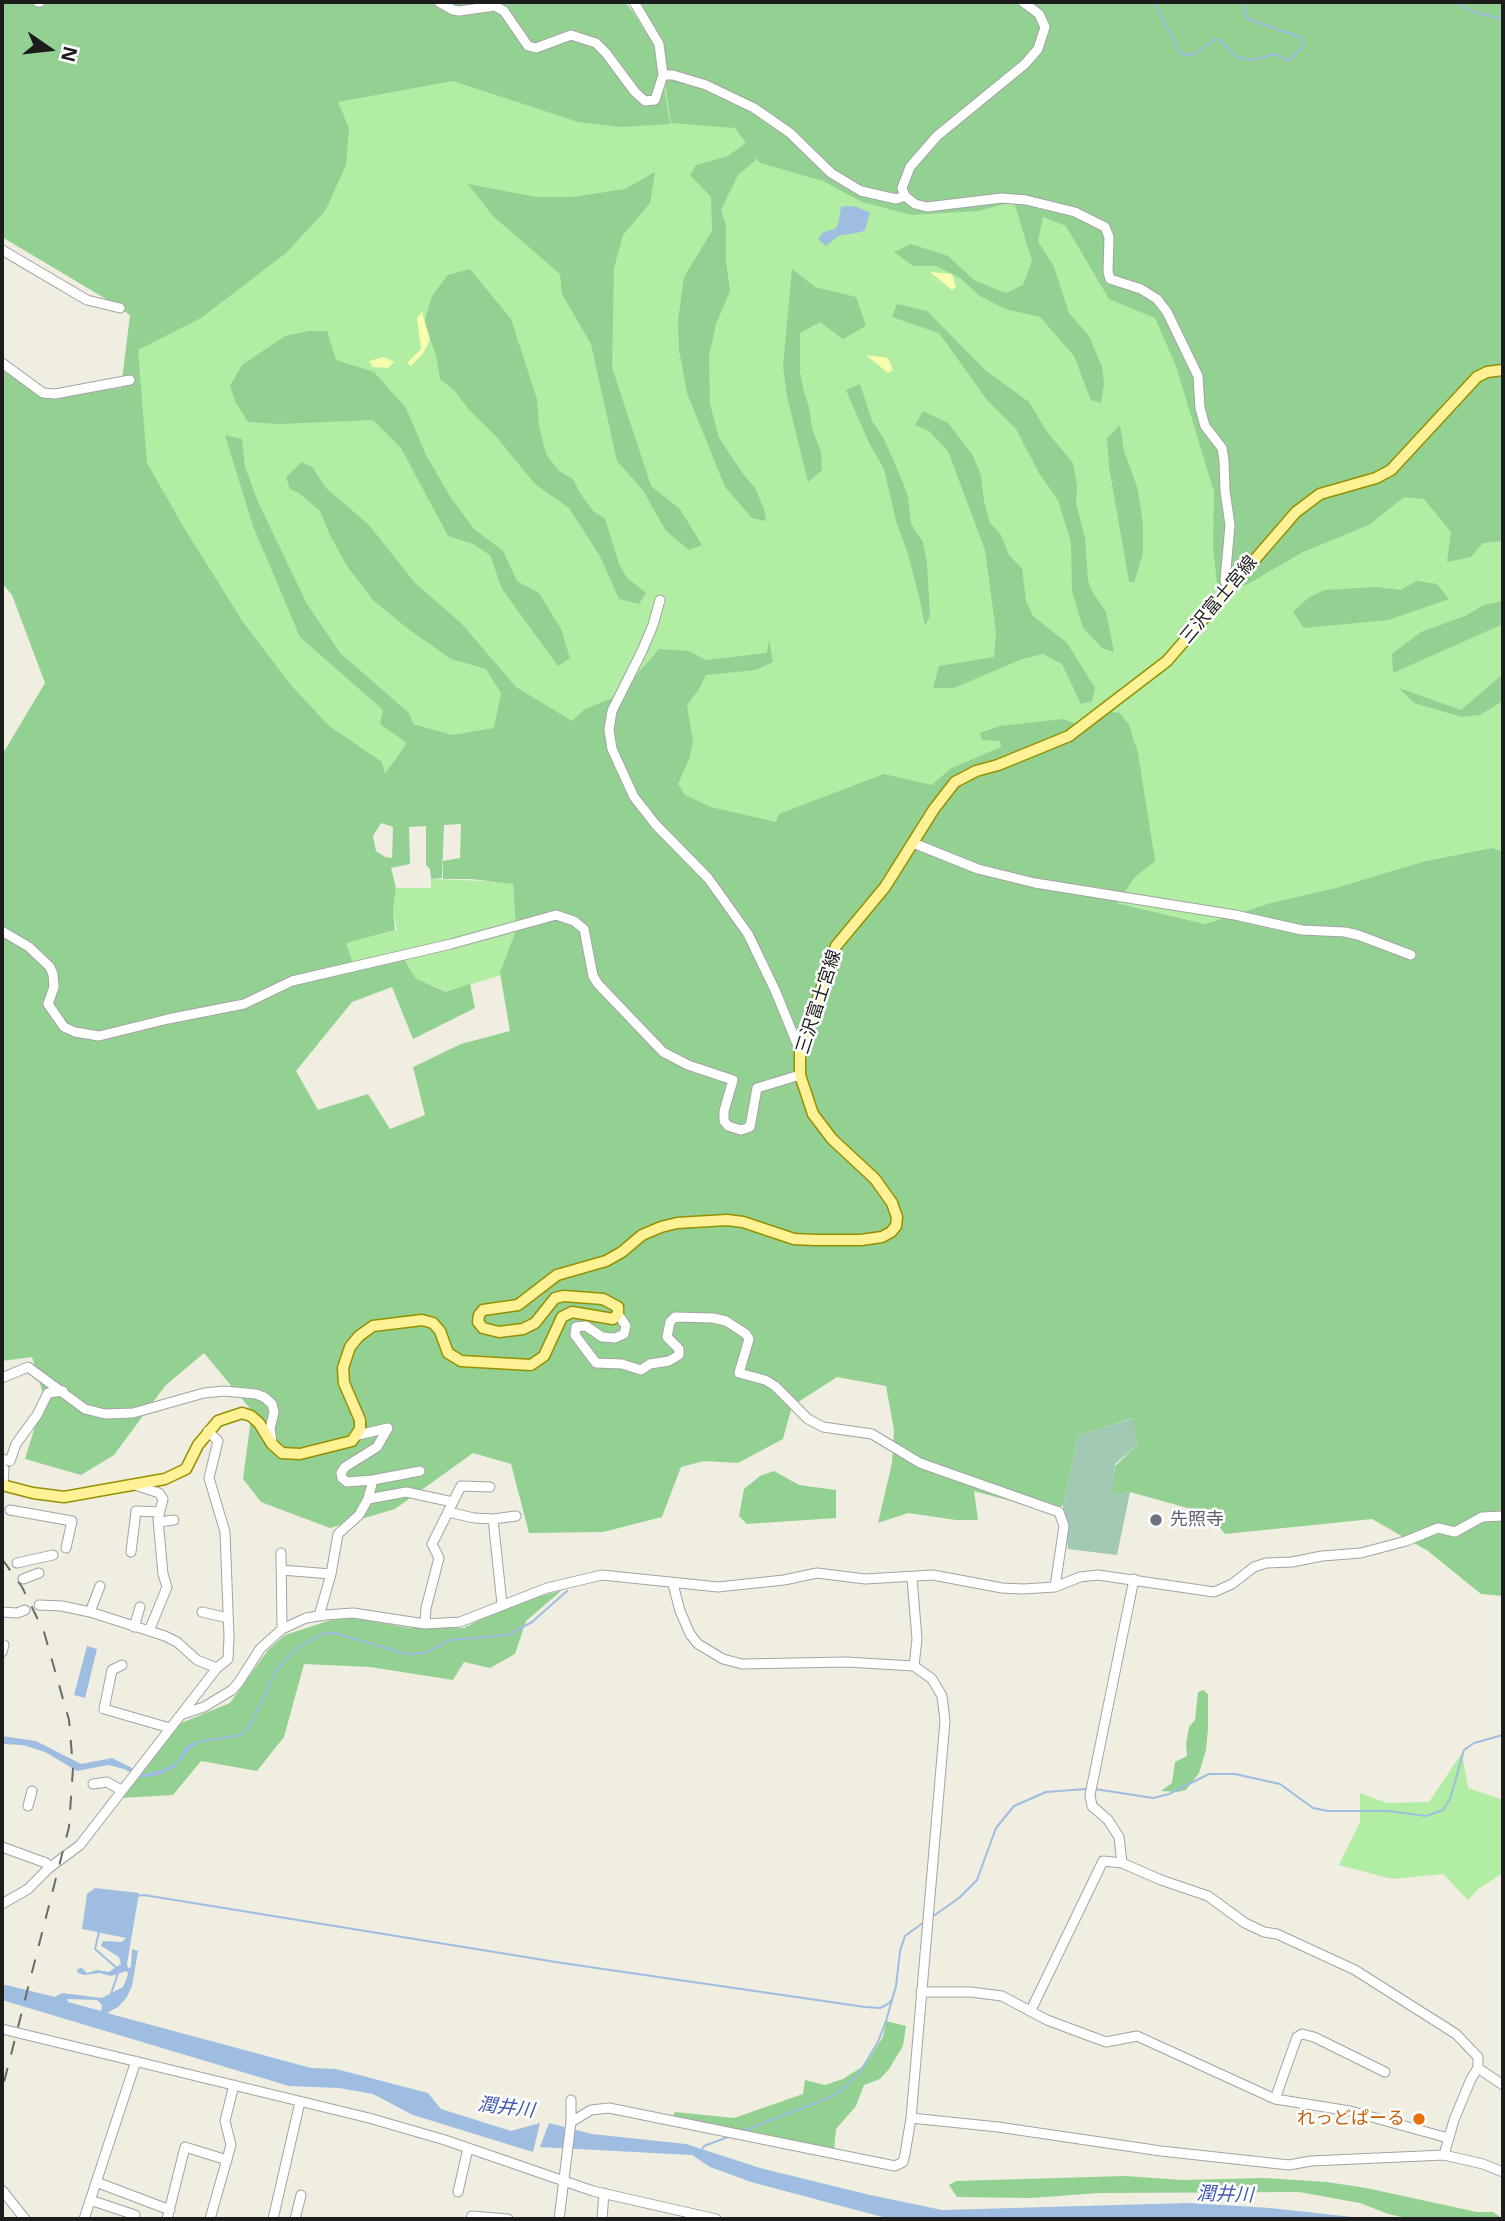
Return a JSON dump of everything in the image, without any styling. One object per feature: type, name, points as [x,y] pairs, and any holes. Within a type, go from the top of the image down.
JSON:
[{"type":"main road","name":"三沢富士宮線","points":[[618,1314],[618,1307],[603,1299],[564,1296],[555,1298],[535,1323],[523,1329],[490,1330],[478,1322],[483,1310],[518,1305],[557,1275],[606,1261],[642,1235],[677,1223],[727,1220],[743,1222],[794,1239],[815,1240],[882,1237],[896,1226],[897,1217],[892,1203],[875,1179],[832,1139],[813,1114],[800,1075],[800,1051],[835,947],[885,887],[934,809],[955,782],[976,771],[998,765],[1069,736],[1167,661],[1296,512],[1320,494],[1376,478],[1391,470],[1477,377],[1503,370]]},
{"type":"main road","points":[[3,1485],[64,1497],[165,1479],[186,1469],[208,1431],[218,1421],[242,1413],[259,1423],[272,1444],[282,1453],[300,1454],[352,1441],[358,1435],[360,1420],[344,1383],[343,1368],[350,1347],[373,1326],[422,1320],[433,1323],[440,1331],[448,1353],[461,1361],[531,1365],[544,1356],[562,1317],[572,1312],[613,1319],[618,1314]]},
{"type":"street","points":[[439,2],[459,11],[495,6],[503,11],[528,46],[536,48],[571,35],[596,43],[635,92],[645,101],[654,100],[663,75],[659,44],[634,2]]},
{"type":"street","points":[[1023,2],[1039,14],[1045,27],[1038,49],[1025,64],[960,116],[919,155],[902,188],[905,196],[915,204],[927,207],[1002,198],[1026,200],[1075,212],[1105,227],[1109,237],[1110,279],[1141,289],[1157,299],[1173,323],[1198,376],[1200,408],[1205,426],[1222,449],[1224,460],[1230,525],[1225,580],[1228,590]]},
{"type":"street","points":[[663,75],[673,75],[706,85],[761,113],[790,133],[831,173],[861,191],[896,200],[905,196]]},
{"type":"street","points":[[2,250],[87,299],[120,308]]},
{"type":"street","points":[[2,363],[43,393],[55,394],[130,380]]},
{"type":"street","points":[[660,600],[642,651],[612,711],[609,730],[612,749],[634,797],[656,825],[715,887],[748,934],[800,1051]]},
{"type":"street","points":[[912,843],[978,869],[1035,883],[1235,915],[1301,930],[1345,932],[1411,955]]},
{"type":"street","points":[[2,932],[29,947],[50,967],[54,987],[47,1004],[64,1027],[75,1032],[99,1036],[244,1004],[292,981],[451,944],[556,915],[574,921],[584,929],[597,984],[663,1052],[688,1065],[733,1080],[724,1111],[728,1126],[741,1130],[750,1127],[757,1088],[800,1075]]},
{"type":"street","points":[[618,1314],[626,1326],[624,1334],[615,1338],[602,1336],[586,1326],[576,1326],[575,1335],[596,1363],[622,1364],[641,1370],[650,1364],[670,1360],[678,1355],[679,1349],[667,1337],[670,1322],[675,1317],[690,1316],[726,1321],[749,1339],[739,1373],[765,1380],[775,1386],[808,1419],[823,1427],[872,1434],[920,1463],[1059,1512],[1064,1526],[1055,1587]]},
{"type":"street","points":[[2,1378],[28,1367],[85,1409],[105,1415],[132,1413],[204,1392],[256,1394],[272,1404],[272,1444]]},
{"type":"street","points":[[2,1459],[10,1461],[16,1444],[37,1415],[48,1393],[63,1391]]},
{"type":"street","points":[[358,1435],[388,1428],[377,1447],[341,1472],[342,1478],[347,1482],[420,1471]]},
{"type":"street","points":[[2,1905],[28,1889],[48,1868],[80,1845],[217,1668],[228,1659],[225,1532],[209,1478],[218,1441],[208,1431]]},
{"type":"street","points":[[2,1468],[3,1485]]},
{"type":"street","points":[[319,1616],[331,1574],[338,1534],[359,1515],[368,1499],[373,1480]]},
{"type":"street","points":[[133,1485],[159,1493],[163,1499],[159,1517],[163,1574],[167,1587],[149,1631]]},
{"type":"street","points":[[425,1625],[426,1608],[439,1558],[432,1544],[461,1486],[490,1487]]},
{"type":"street","points":[[368,1499],[406,1492],[474,1518],[516,1516]]},
{"type":"street","points":[[10,1510],[72,1521],[66,1548]]},
{"type":"street","points":[[131,1552],[136,1511],[174,1520]]},
{"type":"street","points":[[183,1714],[204,1707],[232,1690],[260,1649],[282,1629],[306,1618],[319,1616],[353,1612],[425,1625],[460,1622],[502,1604],[579,1579],[602,1575],[719,1587],[784,1580],[817,1573],[865,1579],[933,1575],[1013,1588],[1055,1587],[1080,1577],[1098,1575],[1214,1592],[1232,1584],[1254,1567],[1266,1563],[1361,1553],[1406,1541],[1437,1528],[1455,1532],[1482,1517],[1503,1516]]},
{"type":"street","points":[[493,1519],[502,1604]]},
{"type":"street","points":[[281,1553],[282,1629]]},
{"type":"street","points":[[17,1563],[53,1555]]},
{"type":"street","points":[[281,1570],[331,1574]]},
{"type":"street","points":[[23,1579],[39,1573]]},
{"type":"street","points":[[912,1578],[917,1639],[914,1667]]},
{"type":"street","points":[[1122,1863],[1119,1837],[1108,1820],[1092,1806],[1090,1795],[1133,1579]]},
{"type":"street","points":[[571,2122],[591,2110],[609,2108],[895,2166],[903,2162],[911,2118],[945,1721],[942,1696],[932,1679],[914,1667],[846,1662],[742,1664],[723,1659],[698,1644],[690,1634],[673,1584]]},
{"type":"street","points":[[90,1612],[100,1587]]},
{"type":"street","points":[[40,1605],[90,1612],[149,1631],[177,1642],[197,1660],[217,1668]]},
{"type":"street","points":[[134,1627],[140,1607]]},
{"type":"street","points":[[2,1612],[17,1613],[25,1610]]},
{"type":"street","points":[[202,1612],[228,1618]]},
{"type":"street","points":[[2,1645],[5,1645],[2,1652]]},
{"type":"street","points":[[122,1665],[112,1670],[104,1709],[170,1728]]},
{"type":"street","points":[[93,1784],[107,1782],[121,1790]]},
{"type":"street","points":[[28,1806],[32,1791]]},
{"type":"street","points":[[2,1847],[46,1863],[48,1868]]},
{"type":"street","points":[[1031,2010],[1103,1861],[1122,1863],[1208,1896],[1245,1923],[1264,1932],[1277,1934],[1355,1970],[1456,2034],[1478,2057],[1478,2068],[1471,2079],[1444,2155]]},
{"type":"street","points":[[921,1992],[989,1993],[1002,1996],[1047,2020],[1106,2042],[1137,2036],[1287,2103],[1350,2111],[1448,2138]]},
{"type":"street","points":[[2,2029],[369,2118],[604,2193],[716,2219]]},
{"type":"street","points":[[1275,2099],[1297,2037],[1302,2034],[1314,2037],[1385,2072]]},
{"type":"street","points":[[84,2219],[136,2061]]},
{"type":"street","points":[[1478,2068],[1503,2085]]},
{"type":"street","points":[[210,2219],[232,2145],[225,2122],[234,2085]]},
{"type":"street","points":[[272,2219],[300,2102]]},
{"type":"street","points":[[559,2219],[571,2103]]},
{"type":"street","points":[[911,2118],[1289,2165],[1311,2161],[1444,2155],[1483,2164],[1503,2172]]},
{"type":"street","points":[[96,2182],[168,2215],[185,2147],[227,2160]]},
{"type":"street","points":[[458,2192],[468,2148]]},
{"type":"street","points":[[2,2190],[25,2219]]},
{"type":"street","points":[[602,2219],[604,2193]]},
{"type":"street","points":[[295,2219],[301,2194]]},
{"type":"street","points":[[90,2200],[135,2215]]},
{"type":"street","points":[[471,2219],[472,2216],[508,2219]]},
{"type":"shaded area","points":[[2,2],[626,2],[658,51],[670,124],[621,127],[578,122],[453,81],[338,102],[349,128],[346,165],[325,211],[286,253],[201,318],[138,350],[147,463],[243,622],[290,684],[329,726],[382,762],[385,774],[407,743],[380,724],[383,710],[300,637],[253,526],[225,435],[242,439],[245,467],[258,502],[307,604],[340,653],[409,713],[413,724],[452,735],[494,728],[501,693],[486,669],[451,659],[373,600],[347,566],[320,511],[290,489],[286,477],[302,462],[312,467],[326,488],[369,525],[415,583],[461,623],[516,687],[572,721],[585,709],[618,696],[659,649],[689,651],[706,660],[767,653],[769,640],[773,662],[756,670],[706,675],[687,705],[693,742],[678,784],[685,795],[711,807],[776,822],[779,814],[884,774],[932,785],[950,769],[1001,747],[1000,741],[982,740],[980,733],[1000,726],[1063,719],[1079,725],[1104,711],[1120,713],[1129,725],[1138,753],[1155,861],[1135,877],[1117,903],[1205,924],[1267,904],[1336,888],[1422,862],[1492,848],[1503,852],[1503,1596],[1481,1594],[1428,1551],[1372,1519],[1225,1534],[1209,1514],[1130,1492],[1111,1495],[1115,1466],[1137,1445],[1132,1418],[1078,1436],[1063,1506],[1029,1506],[974,1491],[978,1520],[956,1520],[908,1513],[878,1523],[892,1463],[894,1430],[886,1386],[837,1377],[792,1406],[783,1439],[738,1463],[704,1461],[681,1467],[662,1517],[603,1532],[529,1533],[511,1464],[473,1453],[395,1509],[330,1528],[261,1502],[243,1479],[252,1411],[204,1353],[165,1386],[114,1455],[81,1475],[25,1459],[44,1397],[32,1357],[2,1361],[2,755],[45,683],[12,595],[2,583],[2,369],[58,393],[121,388],[130,315],[2,237]],"holes":[[[381,823],[393,827],[392,858],[376,851],[373,836]],[[461,824],[460,858],[443,861],[443,879],[513,884],[516,930],[500,973],[510,1031],[461,1044],[413,1067],[425,1115],[390,1129],[368,1094],[318,1110],[296,1071],[352,1002],[392,987],[413,1039],[475,1008],[470,984],[446,992],[415,978],[404,959],[354,966],[346,943],[395,930],[393,911],[396,888],[391,868],[410,864],[409,827],[426,826],[426,865],[430,869],[431,879],[442,878],[444,825]]]},
{"type":"shaded area","points":[[638,2],[1503,2],[1503,541],[1483,543],[1471,557],[1447,562],[1451,532],[1424,499],[1404,497],[1369,525],[1303,552],[1248,584],[1218,593],[1213,546],[1214,492],[1176,366],[1155,318],[1109,299],[1066,226],[1043,217],[1038,241],[1054,267],[1069,313],[1089,336],[1102,367],[1104,383],[1101,403],[1091,400],[1074,356],[1040,317],[1005,309],[980,296],[960,278],[936,266],[913,266],[894,252],[911,244],[948,256],[974,280],[1006,293],[1023,285],[1032,261],[1015,205],[1009,203],[978,211],[912,215],[862,202],[823,181],[760,163],[753,154],[756,160],[738,175],[721,210],[726,225],[726,261],[730,291],[716,324],[709,356],[710,404],[719,438],[755,488],[766,521],[752,518],[725,487],[687,393],[679,350],[678,320],[684,277],[712,231],[711,197],[690,175],[696,165],[728,156],[746,143],[735,128],[671,123],[660,49]]},
{"type":"shaded area","points":[[649,4],[1503,449],[1503,894],[1267,904],[1205,924],[1117,903],[649,890],[467,813],[351,770],[153,525],[133,343],[334,101]]},
{"type":"shaded area","points":[[655,172],[650,203],[623,235],[614,268],[612,367],[651,486],[680,509],[702,545],[689,550],[666,531],[642,489],[617,461],[591,344],[562,294],[560,274],[493,216],[468,184],[536,197],[573,197],[625,189]]},
{"type":"shaded area","points":[[470,269],[511,319],[537,399],[539,426],[546,454],[559,471],[573,479],[593,511],[605,519],[619,564],[627,578],[646,593],[639,604],[619,599],[600,556],[569,508],[535,484],[495,435],[470,411],[454,390],[440,379],[436,355],[424,323],[432,296],[448,275]]},
{"type":"shaded area","points":[[792,269],[815,287],[856,297],[866,326],[843,339],[820,322],[800,333],[800,372],[812,428],[821,452],[822,470],[808,482],[787,396],[783,366]]},
{"type":"shaded area","points":[[897,304],[927,311],[985,370],[1029,402],[1047,432],[1073,463],[1077,486],[1076,504],[1085,538],[1088,581],[1106,612],[1114,652],[1102,648],[1083,628],[1072,591],[1071,542],[1058,500],[1039,473],[1016,429],[987,400],[939,333],[892,317]]},
{"type":"shaded area","points":[[309,331],[327,331],[336,360],[374,372],[406,408],[426,455],[451,498],[474,529],[503,551],[517,581],[539,593],[561,629],[570,658],[558,666],[502,589],[490,555],[473,544],[448,536],[401,448],[373,420],[279,424],[248,422],[236,403],[230,386],[242,365],[285,336]]},
{"type":"shaded area","points":[[860,384],[872,421],[883,437],[902,480],[908,497],[911,524],[923,542],[930,616],[925,626],[884,469],[869,443],[846,390]]},
{"type":"shaded area","points":[[923,411],[948,423],[972,454],[981,475],[990,523],[1001,535],[1009,555],[1022,568],[1026,601],[1033,616],[1067,643],[1095,688],[1092,701],[1081,704],[1062,664],[1043,654],[1022,659],[954,688],[933,688],[939,666],[994,657],[996,632],[985,550],[948,451],[929,431],[915,425]]},
{"type":"shaded area","points":[[1120,425],[1124,451],[1138,490],[1143,525],[1143,553],[1134,583],[1129,581],[1109,467],[1107,438]]},
{"type":"shaded area","points":[[1417,581],[1437,584],[1449,599],[1388,620],[1304,628],[1293,612],[1308,598],[1324,590],[1376,587],[1400,590]]},
{"type":"shaded area","points":[[1503,601],[1503,624],[1393,673],[1392,654],[1421,632],[1465,616],[1484,605]]},
{"type":"shaded area","points":[[1503,674],[1503,701],[1480,715],[1462,717],[1414,703],[1399,688],[1461,710]]},
{"type":"shaded area","points":[[431,879],[513,882],[516,930],[501,975],[447,992],[415,978],[354,967],[346,942],[397,930],[393,911],[396,888],[431,888]]},
{"type":"shaded area","points":[[1133,1418],[1137,1445],[1115,1464],[1112,1494],[1130,1492],[1117,1555],[1068,1549],[1063,1506],[1078,1436]]},
{"type":"shaded area","points":[[774,1471],[799,1485],[836,1490],[836,1518],[747,1524],[739,1516],[744,1489],[760,1476]]},
{"type":"shaded area","points":[[562,1590],[526,1621],[515,1654],[490,1668],[464,1662],[453,1680],[370,1667],[304,1664],[284,1737],[257,1771],[201,1761],[173,1795],[121,1798],[181,1723],[230,1703],[268,1650],[285,1635],[343,1616],[410,1628],[464,1628],[506,1606]]},
{"type":"shaded area","points":[[1203,1690],[1208,1694],[1208,1729],[1206,1750],[1199,1773],[1186,1790],[1161,1791],[1172,1783],[1175,1762],[1187,1756],[1189,1727],[1195,1720],[1198,1692]]},
{"type":"shaded area","points":[[1462,1753],[1468,1788],[1503,1800],[1503,1873],[1478,1889],[1468,1900],[1443,1874],[1392,1879],[1339,1865],[1360,1822],[1360,1793],[1387,1803],[1429,1802]]},
{"type":"shaded area","points":[[886,2021],[906,2026],[903,2046],[880,2079],[864,2085],[856,2106],[836,2129],[834,2150],[672,2118],[675,2112],[734,2118],[803,2094],[805,2080],[825,2085],[843,2079],[865,2065],[883,2037]]},
{"type":"shaded area","points":[[1125,2176],[1182,2180],[1265,2178],[1327,2182],[1477,2212],[1493,2212],[1503,2219],[1411,2219],[1388,2214],[1360,2203],[1299,2192],[957,2197],[949,2185],[956,2181]]},
{"type":"sand","points":[[930,272],[952,274],[956,287],[952,290]]},
{"type":"sand","points":[[422,312],[430,339],[424,352],[411,366],[407,363],[421,349],[417,318]]},
{"type":"sand","points":[[866,355],[888,358],[893,370],[888,373]]},
{"type":"sand","points":[[384,357],[394,362],[388,368],[373,367],[369,361]]},
{"type":"water","points":[[847,206],[870,213],[865,230],[838,236],[826,246],[818,239],[824,232],[835,229],[841,207]]},
{"type":"water","points":[[87,1646],[97,1649],[85,1698],[74,1695]]},
{"type":"water","points":[[2,1736],[36,1741],[81,1764],[112,1758],[144,1774],[164,1769],[177,1762],[186,1747],[193,1742],[199,1742],[174,1768],[142,1778],[108,1765],[77,1771],[45,1752],[23,1745],[2,1744]]},
{"type":"water","points":[[95,1888],[139,1893],[127,1964],[128,1968],[131,1967],[132,1949],[138,1951],[132,1986],[118,2007],[107,2013],[311,2068],[336,2069],[428,2093],[441,2109],[511,2131],[540,2123],[533,2152],[413,2115],[373,2094],[339,2088],[289,2086],[2,2000],[2,1984],[55,1997],[62,1993],[102,1998],[123,1987],[127,1971],[111,1976],[78,1973],[77,1969],[82,1968],[87,1973],[97,1970],[109,1972],[121,1964],[119,1957],[101,1946],[103,1941],[122,1942],[126,1938],[82,1929],[87,1894]],"holes":[[[67,1999],[97,2000],[102,2005],[101,2011],[68,2002]]]},
{"type":"water","points":[[549,2123],[592,2134],[686,2144],[760,2168],[942,2210],[1188,2203],[1270,2208],[1371,2219],[890,2219],[751,2182],[710,2167],[692,2155],[540,2147]]},
{"type":"waterway","points":[[1154,2],[1180,53],[1192,56],[1215,39],[1221,41],[1237,57],[1252,60],[1276,54],[1288,61],[1304,46],[1300,37],[1248,19],[1244,14],[1246,2]]},
{"type":"waterway","points":[[1455,2],[1473,12],[1503,19]]},
{"type":"waterway","points":[[199,1742],[241,1735],[251,1724],[276,1671],[298,1648],[322,1634],[335,1633],[406,1654],[426,1653],[450,1640],[508,1635],[532,1622],[567,1591]]},
{"type":"waterway","points":[[1095,1789],[1153,1798],[1169,1794],[1209,1774],[1235,1774],[1280,1784],[1313,1808],[1328,1811],[1388,1811],[1426,1816],[1443,1810],[1450,1799],[1464,1750],[1474,1743],[1503,1735]]},
{"type":"waterway","points":[[932,1917],[959,1898],[977,1880],[996,1828],[1014,1806],[1046,1792],[1086,1789]]},
{"type":"waterway","points":[[137,1896],[562,1963],[865,2007],[880,2008],[892,1999]]},
{"type":"waterway","points":[[743,2131],[828,2098],[858,2075],[878,2042],[886,2021],[896,1986],[900,1951],[905,1936],[924,1922]]},
{"type":"waterway","points":[[99,1932],[95,1949],[119,1970],[111,1994]]},
{"type":"waterway","points":[[702,2149],[728,2137]]},
{"type":"railway","points":[[2,1559],[22,1587],[44,1632],[69,1720],[73,1768],[69,1827],[2,2090]]},
{"type":"place","name":"先照寺","points":[[1156,1520]]},
{"type":"place","name":"れっどぱーる","points":[[1419,2119]]},
{"type":"water label","name":"潤井川","points":[[506,2108]]},
{"type":"water label","name":"潤井川","points":[[1225,2195]]}]
